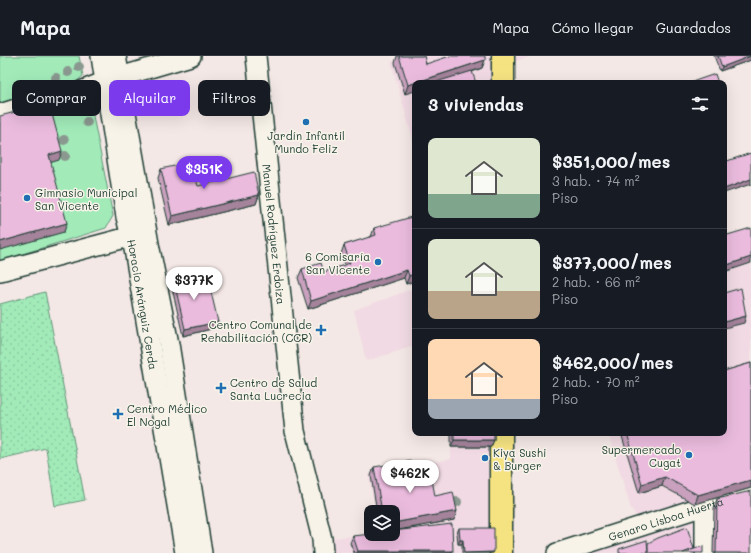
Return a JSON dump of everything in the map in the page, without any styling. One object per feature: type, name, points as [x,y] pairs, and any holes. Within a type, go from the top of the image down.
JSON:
[{"type":"main road","points":[[503,56],[503,80]]},
{"type":"main road","points":[[501,436],[501,553]]},
{"type":"street","points":[[114,80],[191,56]]},
{"type":"street","name":"Manuel Rodríguez Erdoiza","points":[[256,56],[295,430],[322,539],[323,553]]},
{"type":"street","name":"Horacio Aránguiz Cerda","points":[[112,58],[114,80]]},
{"type":"street","points":[[0,114],[44,100],[71,95],[109,82]]},
{"type":"street","name":"Horacio Aránguiz Cerda","points":[[120,116],[139,234],[185,553]]},
{"type":"street","points":[[0,271],[139,234]]},
{"type":"street","name":"Horacio Aránguiz Cerda","points":[[139,234],[169,344],[202,553]]},
{"type":"street","name":"Genaro Lisboa Huerta","points":[[557,553],[751,491]]},
{"type":"street","points":[[705,505],[705,553]]},
{"type":"shaded area","points":[[408,56],[533,56],[499,66],[498,80],[412,80],[412,136],[391,62]]},
{"type":"shaded area","points":[[751,263],[751,553],[557,553],[643,525],[631,509],[609,436],[727,436],[727,327],[744,322],[727,302],[727,271]]},
{"type":"shaded area","points":[[412,289],[412,347],[366,361],[354,310]]},
{"type":"shaded area","points":[[451,436],[501,436],[501,553],[323,553],[322,539],[364,535],[364,541],[400,541],[400,505],[375,505],[368,474],[451,459]]},
{"type":"green space","points":[[0,56],[79,56],[83,76],[78,80],[12,80],[12,116],[93,116],[113,216],[106,228],[0,261]]},
{"type":"green space","points":[[45,292],[85,500],[55,506],[46,448],[0,459],[0,304]]},
{"type":"building","points":[[399,56],[424,56],[426,64],[450,56],[485,56],[485,60],[423,80],[412,80],[412,84],[408,85]]},
{"type":"building","points":[[718,56],[751,56],[722,67]]},
{"type":"building","points":[[472,71],[475,80],[443,80]]},
{"type":"building","points":[[715,74],[717,80],[698,80]]},
{"type":"building","name":"Gimnasio Municipal San Vicente","points":[[12,113],[12,116],[53,116],[62,151],[49,155],[67,223],[0,242],[0,116]]},
{"type":"building","points":[[751,153],[751,179],[727,188],[727,161]]},
{"type":"building","points":[[192,162],[198,186],[254,172],[259,195],[172,216],[161,169]]},
{"type":"building","name":"6 Comisaría San Vicente","points":[[412,217],[412,274],[409,276],[407,270],[311,301],[302,269],[321,263],[324,272],[350,263],[344,245],[376,235],[374,228]]},
{"type":"building","points":[[751,228],[751,257],[727,265],[727,235]]},
{"type":"building","points":[[190,268],[194,287],[209,283],[218,322],[185,329],[172,273]]},
{"type":"building","points":[[741,288],[746,316],[727,321],[727,292]]},
{"type":"building","name":"Supermercado Cugat","points":[[751,363],[751,480],[698,495],[665,477],[642,484],[628,436],[727,436],[727,370]]},
{"type":"building","points":[[454,436],[494,436],[494,440],[454,440]]},
{"type":"building","points":[[410,461],[413,478],[431,474],[435,496],[453,492],[457,511],[400,522],[400,505],[381,505],[374,467]]},
{"type":"building","points":[[751,491],[751,553],[716,553],[717,499]]},
{"type":"building","points":[[452,524],[453,551],[358,551],[353,536],[364,535],[364,541],[400,541],[400,530]]},
{"type":"building","points":[[687,527],[694,549],[683,553],[648,553],[648,543]]},
{"type":"building","points":[[459,528],[494,528],[494,552],[464,553],[463,540],[460,540]]},
{"type":"building","points":[[647,540],[648,553],[619,553],[619,549]]},
{"type":"building","points":[[703,546],[703,553],[683,553]]},
{"type":"place","name":"Jardín Infantil Mundo Feliz","points":[[306,122]]},
{"type":"place","name":"Gimnasio Municipal San Vicente","points":[[27,198]]},
{"type":"place","name":"6 Comisaría San Vicente","points":[[378,262]]},
{"type":"place","name":"Centro Comunal de Rehabilitación (CCR)","points":[[321,330]]},
{"type":"place","name":"Centro de Salud Santa Lucrecia","points":[[221,388]]},
{"type":"place","name":"Centro Médico El Nogal","points":[[118,414]]},
{"type":"place","name":"Supermercado Cugat","points":[[689,455]]},
{"type":"place","name":"Kiya Sushi & Burger","points":[[485,458]]}]
